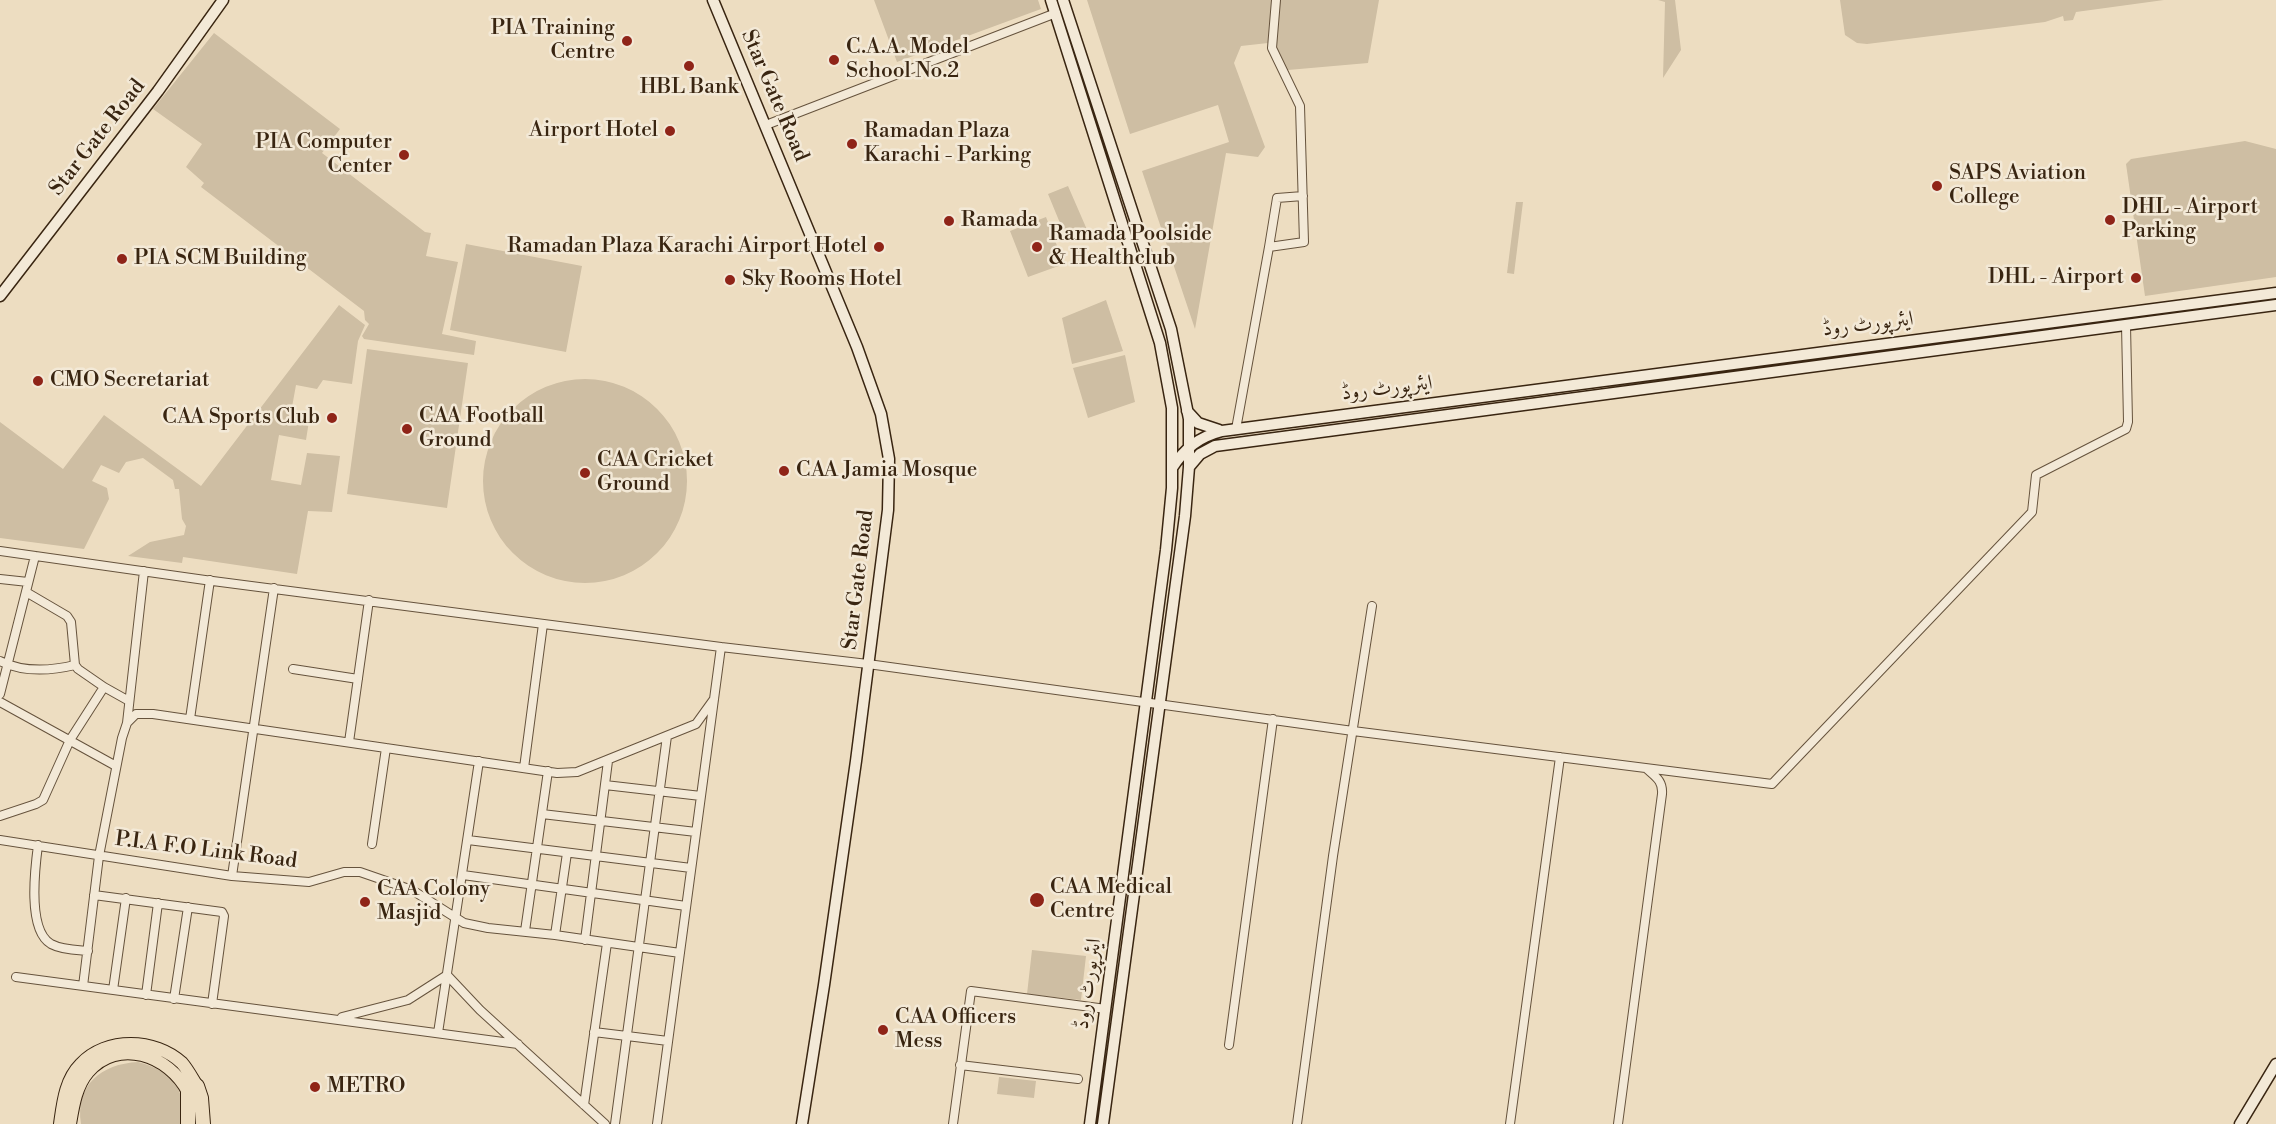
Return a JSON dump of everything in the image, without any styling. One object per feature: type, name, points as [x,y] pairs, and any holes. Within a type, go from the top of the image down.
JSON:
[{"type":"highway","points":[[188,1124],[192,1089]]},
{"type":"highway","points":[[192,1089],[201,1098],[203,1124]]},
{"type":"main road","name":"Star Gate Road","points":[[0,296],[158,91],[223,0]]},
{"type":"main road","name":"Star Gate Road","points":[[713,0],[857,347],[881,414],[889,459],[888,510],[824,985],[803,1123]]},
{"type":"main road","points":[[1051,0],[1160,344],[1172,408],[1172,469]]},
{"type":"main road","name":"ایئرپورٹ روڈ","points":[[1063,0],[1172,329],[1187,411],[1189,447],[1185,516],[1103,1124]]},
{"type":"main road","points":[[1071,64],[1084,61]]},
{"type":"main road","points":[[1103,162],[1116,158]]},
{"type":"main road","name":"ایئرپورٹ روڈ","points":[[1090,1124],[1147,702],[1166,550],[1172,469],[1189,447],[1201,439],[1222,431],[1236,429],[2276,293]]},
{"type":"main road","name":"ایئرپورٹ روڈ","points":[[1215,446],[2276,306]]},
{"type":"main road","points":[[1172,408],[1188,429],[1215,446]]},
{"type":"main road","points":[[1187,411],[1198,423],[1222,431]]},
{"type":"main road","points":[[1189,467],[1200,454],[1215,446]]},
{"type":"main road","points":[[60,1124],[67,1087],[80,1064],[102,1050],[115,1045],[143,1044],[157,1048],[181,1062],[192,1089]]},
{"type":"main road","points":[[70,1124],[75,1095],[86,1074],[105,1058],[136,1053],[151,1056],[192,1089]]},
{"type":"main road","points":[[2240,1124],[2276,1064]]},
{"type":"street","points":[[1269,247],[1304,242],[1300,106],[1286,72],[1272,48],[1276,0]]},
{"type":"street","points":[[766,125],[1056,13]]},
{"type":"street","points":[[1236,429],[1277,198],[1303,196]]},
{"type":"street","points":[[0,551],[543,624],[868,664],[1353,731],[1772,784],[2032,512],[2036,475],[2126,429],[2128,422],[2126,325]]},
{"type":"street","points":[[0,694],[4,663],[35,556]]},
{"type":"street","points":[[83,986],[99,856],[116,766],[127,723],[144,571]]},
{"type":"street","points":[[0,579],[28,582]]},
{"type":"street","points":[[190,719],[210,580]]},
{"type":"street","points":[[232,876],[274,588]]},
{"type":"street","points":[[26,592],[68,615],[71,622],[75,665]]},
{"type":"street","points":[[349,742],[369,600]]},
{"type":"street","points":[[1297,1124],[1328,891],[1372,606]]},
{"type":"street","points":[[524,768],[543,624]]},
{"type":"street","points":[[657,1124],[721,647]]},
{"type":"street","points":[[4,663],[42,671],[75,665],[104,687],[129,701]]},
{"type":"street","points":[[293,669],[358,679]]},
{"type":"street","points":[[0,816],[43,800],[70,740],[104,687]]},
{"type":"street","points":[[127,723],[136,714],[153,714],[524,768],[577,772],[696,724],[714,699]]},
{"type":"street","points":[[0,702],[116,766]]},
{"type":"street","points":[[1229,1045],[1273,720]]},
{"type":"street","points":[[615,1124],[667,736]]},
{"type":"street","points":[[372,844],[386,748]]},
{"type":"street","points":[[1510,1124],[1560,757]]},
{"type":"street","points":[[438,1033],[479,761]]},
{"type":"street","points":[[585,940],[608,761]]},
{"type":"street","points":[[1618,1124],[1663,787],[1660,780],[1647,769]]},
{"type":"street","points":[[525,931],[548,771]]},
{"type":"street","points":[[605,785],[702,796]]},
{"type":"street","points":[[542,814],[696,832]]},
{"type":"street","name":"P.I.A F.O Link Road","points":[[0,840],[232,876],[309,882],[344,872],[360,872],[412,890],[464,922],[680,953]]},
{"type":"street","points":[[468,840],[691,868]]},
{"type":"street","points":[[38,845],[33,897],[43,934],[52,945],[88,951]]},
{"type":"street","points":[[555,935],[567,853]]},
{"type":"street","points":[[463,875],[686,906]]},
{"type":"street","points":[[94,895],[219,911],[224,916],[212,1004]]},
{"type":"street","points":[[113,990],[126,898]]},
{"type":"street","points":[[146,995],[158,903]]},
{"type":"street","points":[[174,999],[188,907]]},
{"type":"street","points":[[584,1105],[607,943]]},
{"type":"street","points":[[338,1018],[408,1000],[447,975]]},
{"type":"street","points":[[447,975],[480,1010],[605,1124]]},
{"type":"street","points":[[16,977],[212,1004],[338,1018],[518,1044]]},
{"type":"street","points":[[952,1124],[971,991],[1106,1009]]},
{"type":"street","points":[[594,1032],[668,1041]]},
{"type":"street","points":[[960,1065],[1078,1079]]},
{"type":"shaded area","points":[[874,0],[1038,0],[1041,9],[897,62]]},
{"type":"shaded area","points":[[1087,0],[1273,0],[1268,43],[1241,46],[1234,63],[1265,147],[1258,157],[1226,153],[1195,329],[1142,171],[1229,142],[1218,105],[1130,134]]},
{"type":"shaded area","points":[[1279,0],[1379,0],[1368,63],[1288,70],[1278,55],[1276,46]]},
{"type":"shaded area","points":[[1658,0],[1675,0],[1681,50],[1663,78],[1665,2]]},
{"type":"shaded area","points":[[1840,0],[2164,0],[2076,12],[2073,20],[2064,21],[2063,16],[2045,22],[1867,44],[1857,43],[1845,35]]},
{"type":"shaded area","points":[[214,33],[340,129],[322,153],[425,232],[431,233],[426,256],[458,262],[442,334],[476,341],[474,355],[364,339],[362,336],[369,324],[365,320],[364,311],[201,187],[204,183],[186,167],[202,144],[153,109]]},
{"type":"shaded area","points":[[2245,141],[2276,149],[2276,277],[2145,296],[2126,164],[2131,159]]},
{"type":"shaded area","points":[[1068,186],[1088,232],[1067,240],[1048,194]]},
{"type":"shaded area","points":[[1516,202],[1523,202],[1514,274],[1507,273]]},
{"type":"shaded area","name":"Ramada Poolside & Healthclub","points":[[1046,217],[1064,264],[1028,277],[1010,231]]},
{"type":"shaded area","points":[[466,244],[582,266],[566,352],[450,330]]},
{"type":"shaded area","points":[[1106,300],[1123,351],[1072,364],[1062,318]]},
{"type":"shaded area","points":[[339,305],[365,325],[358,341],[352,384],[323,380],[317,389],[296,385],[290,418],[309,421],[306,440],[279,435],[271,480],[301,485],[307,453],[340,456],[332,512],[308,511],[297,574],[183,557],[182,563],[128,556],[150,542],[184,535],[186,526],[182,519],[179,489],[175,489],[173,480],[143,458],[126,462],[119,473],[101,465],[92,481],[107,488],[109,499],[84,549],[0,538],[0,422],[63,469],[104,415],[201,486]]},
{"type":"shaded area","name":"CAA Football Ground","points":[[367,349],[468,363],[447,508],[347,494]]},
{"type":"shaded area","points":[[1125,355],[1135,402],[1088,418],[1073,368]]},
{"type":"shaded area","name":"CAA Cricket Ground","points":[[575,379],[595,379],[615,383],[633,391],[650,402],[664,416],[683,451],[687,481],[683,511],[675,529],[664,546],[650,560],[615,579],[595,583],[575,583],[555,579],[537,571],[520,560],[506,546],[487,511],[483,491],[483,471],[487,451],[495,433],[506,416],[520,402],[555,383]]},
{"type":"shaded area","points":[[1032,950],[1086,956],[1081,1000],[1027,994]]},
{"type":"shaded area","points":[[138,1062],[160,1071],[174,1083],[182,1101],[184,1124],[81,1124],[82,1098],[93,1079],[113,1067]]},
{"type":"shaded area","points":[[999,1077],[1036,1081],[1034,1098],[997,1094]]},
{"type":"place","name":"PIA Training Centre","points":[[627,41]]},
{"type":"place","name":"C.A.A. Model School No.2","points":[[834,60]]},
{"type":"place","name":"HBL Bank","points":[[689,66]]},
{"type":"place","name":"Airport Hotel","points":[[670,131]]},
{"type":"place","name":"Ramadan Plaza Karachi - Parking","points":[[852,144]]},
{"type":"place","name":"PIA Computer Center","points":[[404,155]]},
{"type":"place","name":"SAPS Aviation College","points":[[1937,186]]},
{"type":"place","name":"DHL - Airport Parking","points":[[2110,220]]},
{"type":"place","name":"Ramada","points":[[949,221]]},
{"type":"place","name":"Ramadan Plaza Karachi Airport Hotel","points":[[879,247]]},
{"type":"place","name":"Ramada Poolside & Healthclub","points":[[1037,247]]},
{"type":"place","name":"PIA SCM Building","points":[[122,259]]},
{"type":"place","name":"DHL - Airport","points":[[2136,278]]},
{"type":"place","name":"Sky Rooms Hotel","points":[[730,280]]},
{"type":"place","name":"CMO Secretariat","points":[[38,381]]},
{"type":"place","name":"CAA Sports Club","points":[[332,418]]},
{"type":"place","name":"CAA Football Ground","points":[[407,429]]},
{"type":"place","name":"CAA Jamia Mosque","points":[[784,471]]},
{"type":"place","name":"CAA Cricket Ground","points":[[585,473]]},
{"type":"place","name":"CAA Medical Centre","points":[[1037,900]]},
{"type":"place","name":"CAA Colony Masjid","points":[[365,902]]},
{"type":"place","name":"CAA Officers Mess","points":[[883,1030]]},
{"type":"place","name":"METRO","points":[[315,1087]]}]
